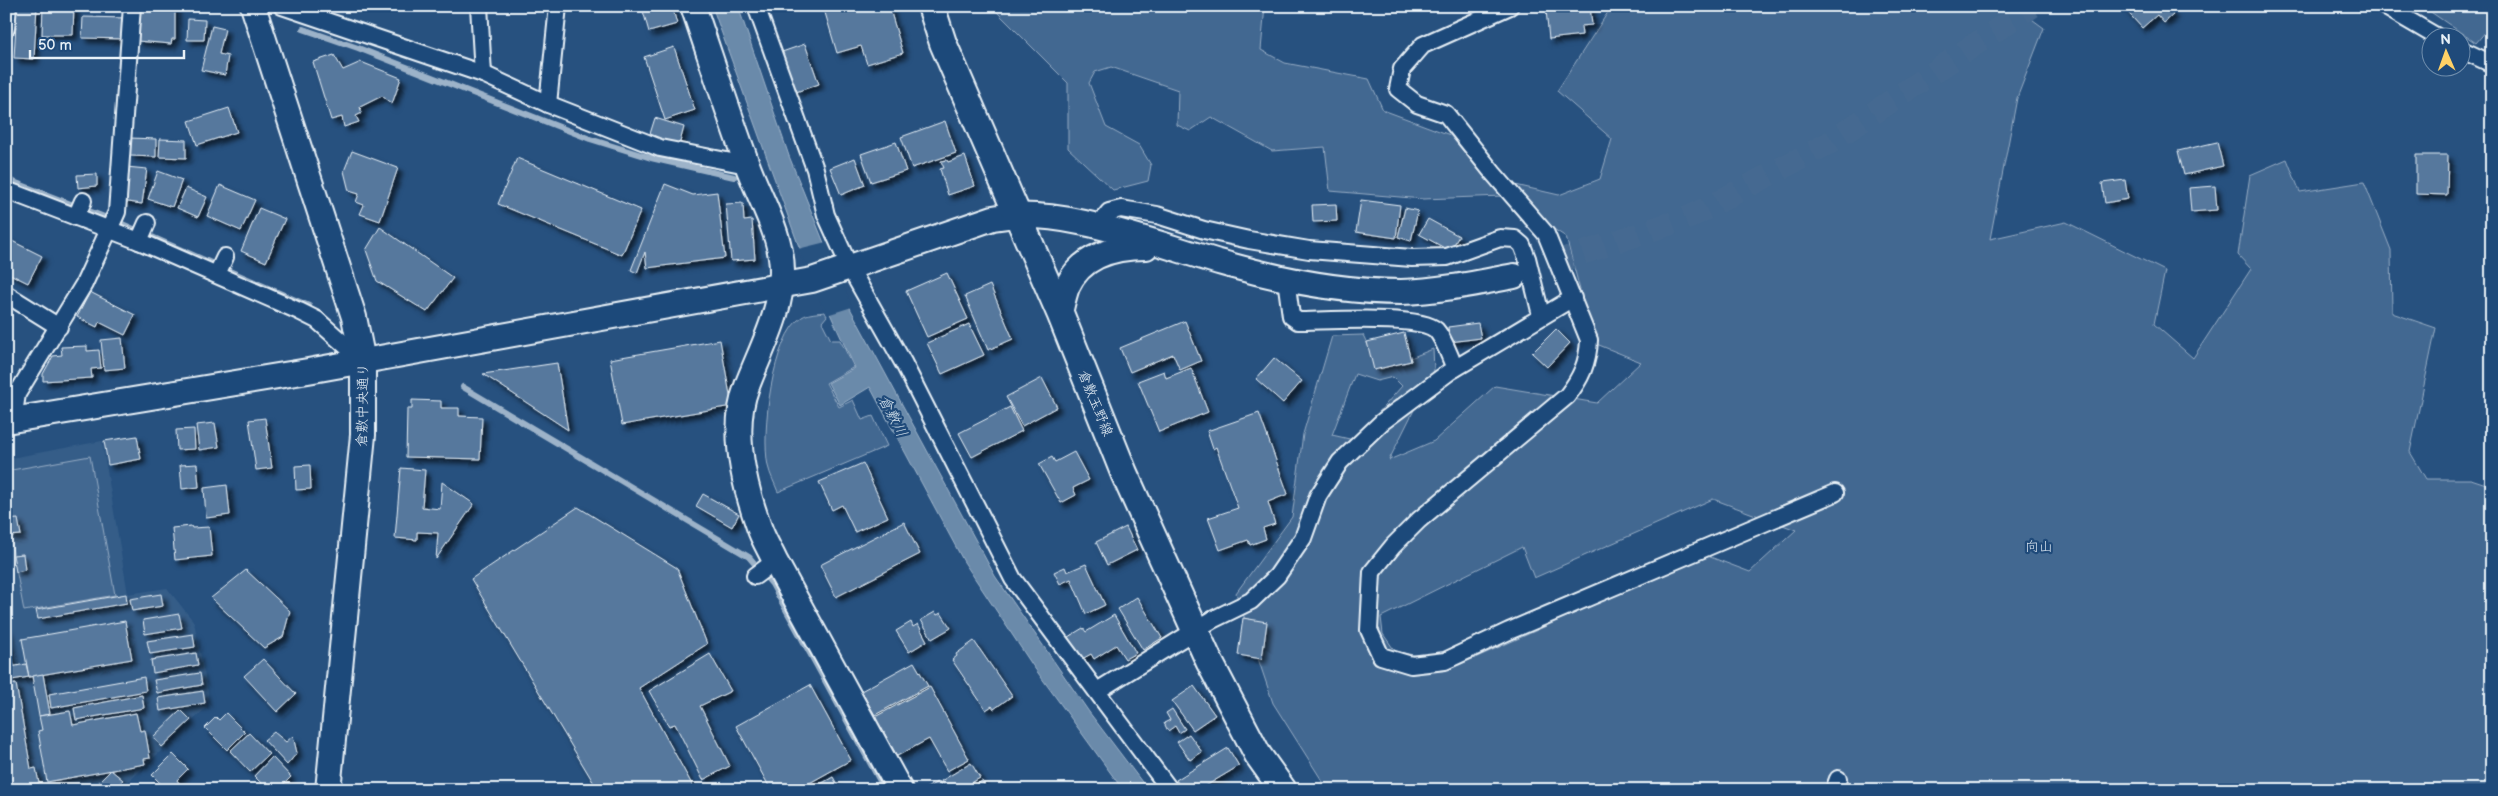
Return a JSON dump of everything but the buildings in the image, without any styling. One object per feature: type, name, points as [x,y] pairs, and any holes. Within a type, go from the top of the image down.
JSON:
[{"type":"main road","name":"倉敷玉野線","points":[[930,6],[943,43],[1060,313],[1124,473],[1232,709],[1258,756],[1283,790]]},
{"type":"street","points":[[6,28],[8,6]]},
{"type":"street","points":[[132,6],[112,223],[84,284],[17,394],[8,418],[363,361],[812,280],[993,218],[1016,215],[1043,216],[1097,227],[1286,279],[1338,288],[1402,292],[1460,286],[1514,276]]},
{"type":"street","name":"倉敷中央通り","points":[[253,6],[354,317],[363,361],[363,435],[328,790]]},
{"type":"street","points":[[282,6],[483,74],[548,104],[660,148],[747,165]]},
{"type":"street","points":[[479,6],[483,74]]},
{"type":"street","points":[[548,104],[558,6]]},
{"type":"street","points":[[693,6],[747,165],[778,242],[782,272],[781,286],[770,332],[746,388],[739,427],[743,464],[759,529],[764,569],[900,790]]},
{"type":"street","points":[[756,6],[816,169],[826,215],[845,270],[904,364],[1013,579],[1170,790]]},
{"type":"street","points":[[1510,6],[1423,45],[1402,69],[1398,89],[1417,104],[1446,114],[1492,173],[1546,234],[1589,340],[1588,358],[1581,378],[1567,396],[1419,520],[1393,546],[1372,572],[1369,630],[1381,656],[1411,665],[1445,662],[1509,631],[1835,493]]},
{"type":"street","points":[[2384,6],[2422,28]]},
{"type":"street","points":[[2470,54],[2492,64]]},
{"type":"street","points":[[7,192],[80,208],[112,223],[143,232],[221,266],[317,320],[363,361]]},
{"type":"street","points":[[1097,227],[1109,212],[1121,209],[1157,216],[1204,230],[1309,250],[1412,258],[1447,257],[1500,238],[1515,239],[1522,245],[1527,258],[1541,315]]},
{"type":"street","points":[[1060,313],[1067,286],[1076,273],[1106,251],[1129,247],[1166,247]]},
{"type":"street","points":[[1286,279],[1291,316],[1298,321],[1368,320],[1421,324],[1434,328],[1442,338],[1455,368]]},
{"type":"street","points":[[6,294],[59,327]]},
{"type":"street","points":[[1097,691],[1212,620],[1251,601],[1278,576],[1303,538],[1318,496],[1340,462],[1382,422],[1455,368],[1541,315],[1573,298]]},
{"type":"shaded area","points":[[102,441],[128,594],[167,588],[194,622],[208,692],[207,707],[120,790],[6,790],[6,459]]},
{"type":"green space","name":"向山","points":[[991,6],[1265,6],[1261,50],[1285,63],[1369,79],[1383,110],[1450,135],[1485,178],[1559,195],[1600,179],[1612,139],[1557,91],[1612,6],[2014,6],[2044,28],[2017,98],[1990,239],[2066,222],[2165,271],[2154,324],[2193,358],[2251,269],[2238,255],[2250,175],[2287,159],[2300,192],[2364,182],[2391,250],[2392,313],[2436,328],[2410,452],[2426,479],[2471,479],[2492,486],[2492,790],[1328,790],[1273,703],[1236,593],[1292,517],[1303,434],[1332,336],[1363,335],[1380,370],[1433,349],[1434,370],[1389,460],[1434,441],[1495,386],[1597,403],[1641,362],[1594,343],[1566,237],[1503,196],[1423,199],[1330,191],[1325,147],[1272,151],[1211,117],[1190,131],[1177,125],[1178,90],[1111,67],[1095,72],[1089,83],[1106,127],[1139,145],[1151,165],[1148,181],[1113,190],[1068,148],[1068,83]],"holes":[[[1355,374],[1377,381],[1393,377],[1402,386],[1354,440],[1332,435]],[[1713,499],[1796,530],[1750,572],[1705,555],[1459,665],[1395,651],[1383,634],[1381,617],[1522,547],[1534,578]]]},
{"type":"green space","points":[[2422,6],[2492,6],[2492,24],[2476,43],[2470,39],[2470,28],[2454,28]]},
{"type":"green space","points":[[825,312],[827,316],[822,322],[831,340],[840,340],[854,367],[826,383],[839,407],[853,400],[862,420],[873,416],[887,446],[778,492],[768,466],[766,451],[768,410],[776,364],[783,343],[792,327],[804,316]]},
{"type":"green space","points":[[90,456],[115,595],[24,611],[6,516],[6,471]]},
{"type":"water","name":"倉敷川","points":[[712,6],[738,6],[789,156],[851,310],[995,576],[1089,712],[1148,790],[1123,790],[1033,666],[964,562],[870,387],[840,405],[828,383],[855,368],[798,244]]},
{"type":"pier","points":[[826,242],[852,307],[827,315],[798,249]]},
{"type":"waterway","points":[[303,29],[358,48],[590,139],[651,158],[734,177]]},
{"type":"waterway","points":[[6,179],[120,223],[309,306]]},
{"type":"waterway","points":[[463,387],[749,557],[772,584],[885,790]]},
{"type":"tunnel","points":[[1514,276],[1690,217],[1829,143],[2032,6]]}]
